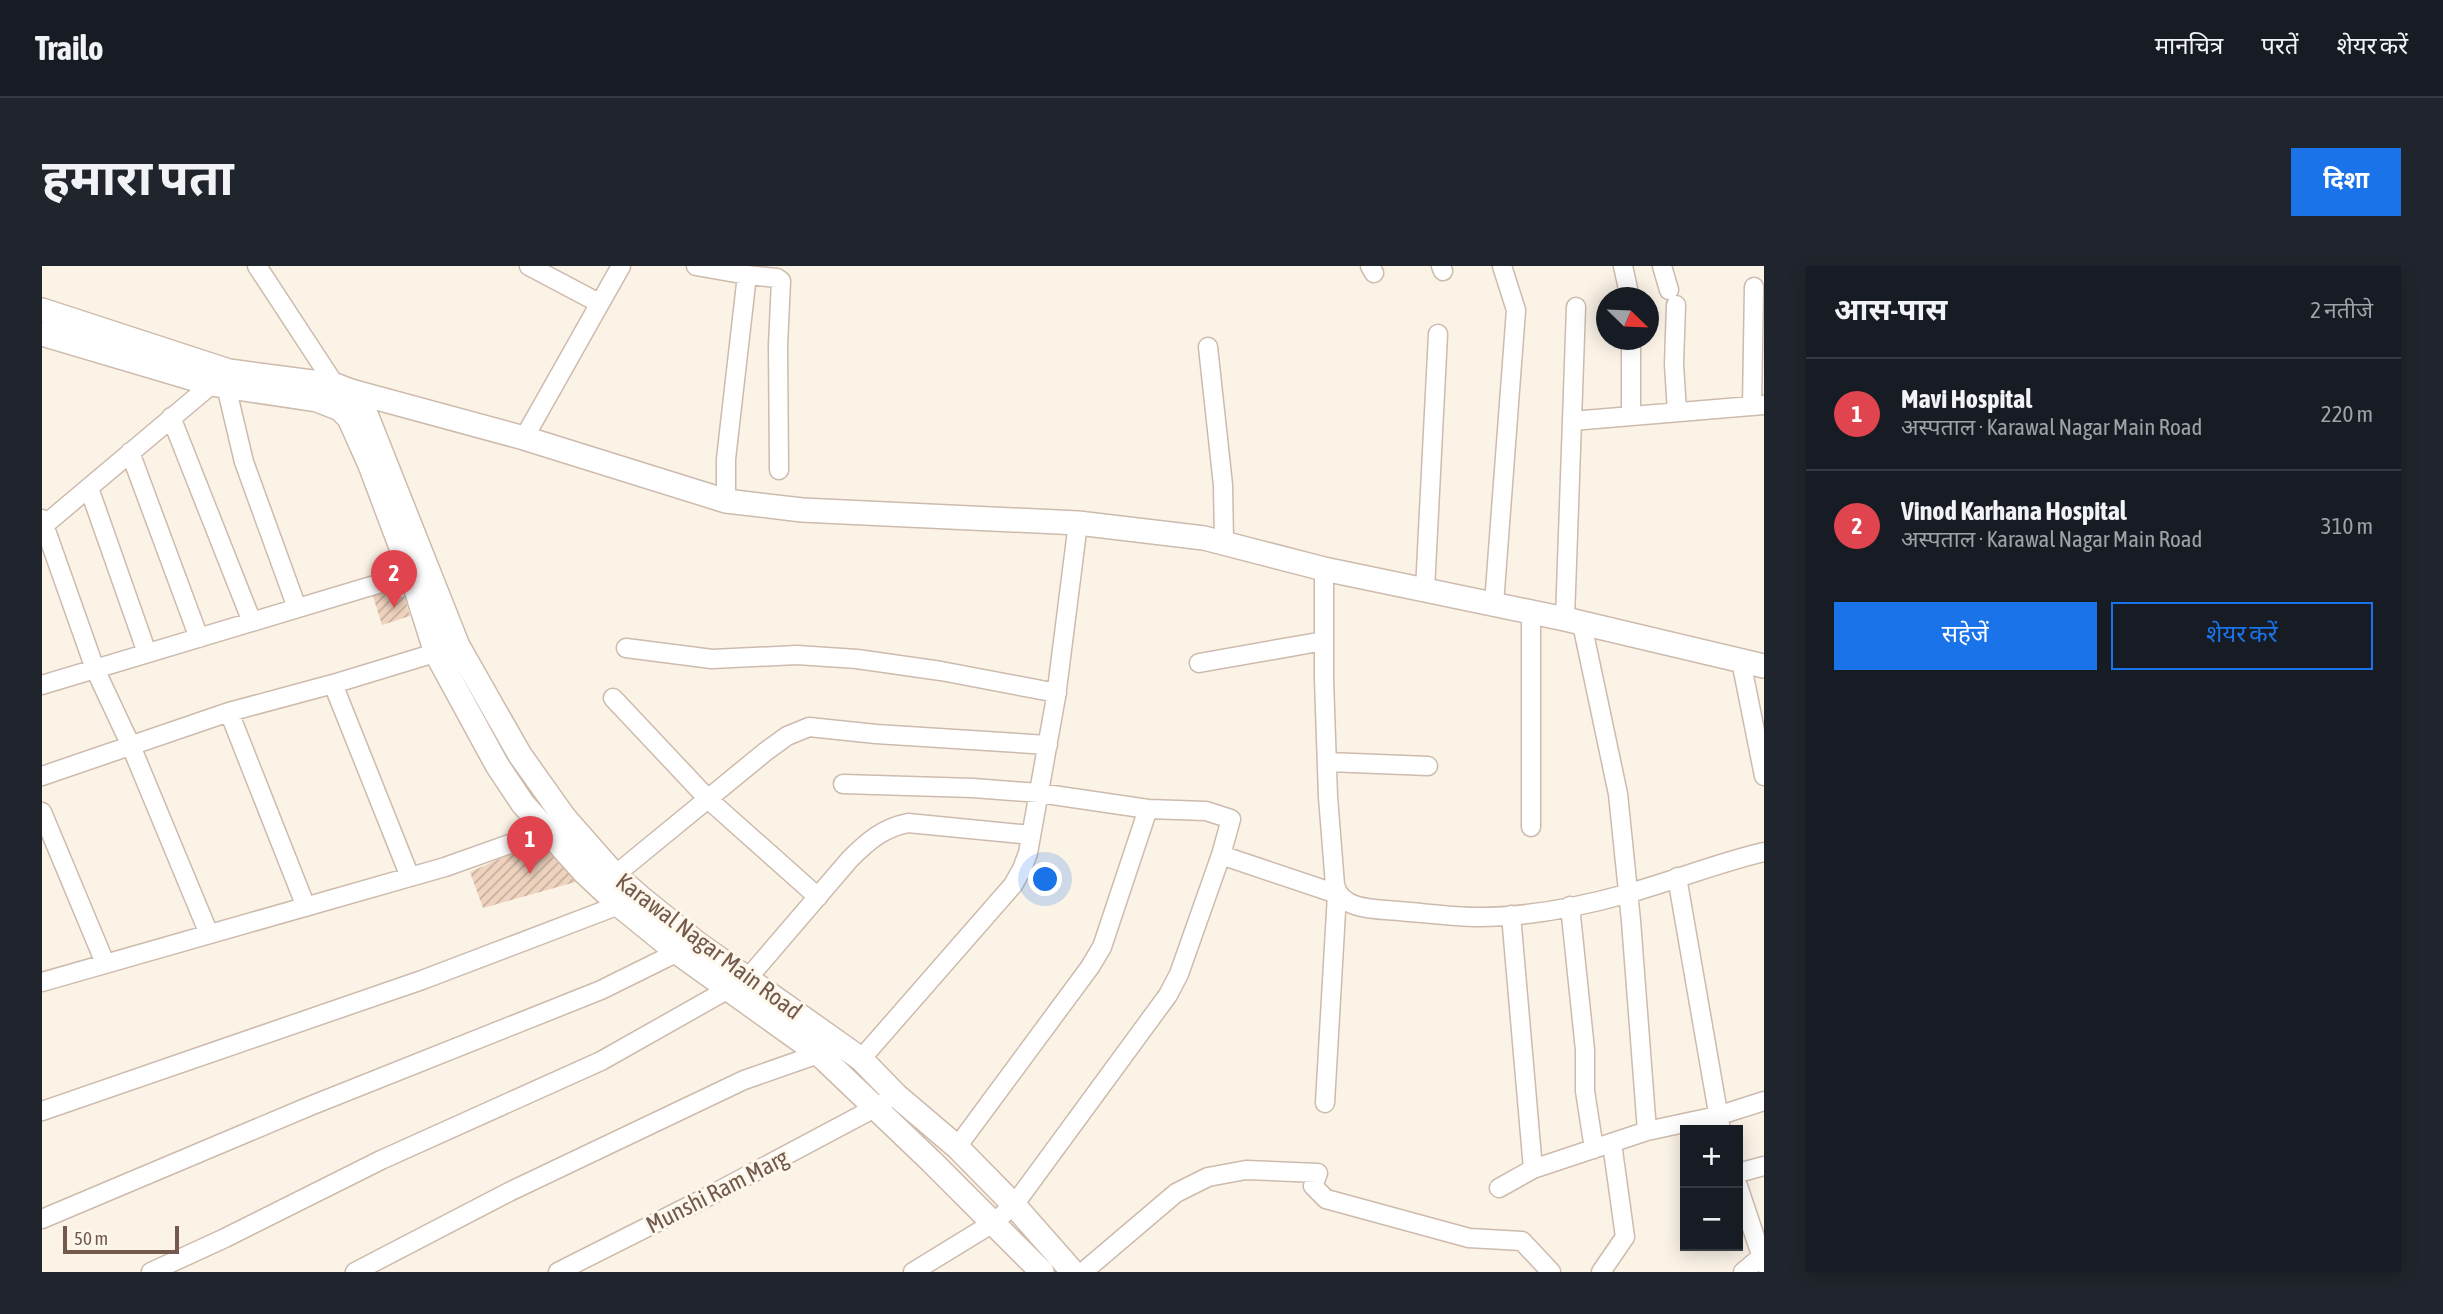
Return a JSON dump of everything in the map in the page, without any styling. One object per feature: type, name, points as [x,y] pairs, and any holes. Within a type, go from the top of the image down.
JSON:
[{"type":"street","points":[[257,266],[339,397]]},
{"type":"street","points":[[528,266],[599,303]]},
{"type":"street","points":[[524,438],[621,266]]},
{"type":"street","points":[[696,266],[777,278],[781,281],[779,470]]},
{"type":"street","points":[[1494,604],[1516,310],[1502,266]]},
{"type":"street","points":[[1661,266],[1673,298],[1677,412]]},
{"type":"street","points":[[726,501],[726,459],[747,275]]},
{"type":"street","points":[[1572,421],[1758,405],[1754,287]]},
{"type":"street","points":[[1576,307],[1572,421],[1573,621],[1618,794],[1647,1131]]},
{"type":"street","points":[[42,310],[222,380]]},
{"type":"street","points":[[42,334],[222,380],[339,397],[524,438],[726,501],[802,510],[1077,523],[1224,542],[1324,569],[1573,621],[1764,666]]},
{"type":"street","points":[[1425,590],[1438,334]]},
{"type":"street","points":[[1208,347],[1222,473],[1224,542]]},
{"type":"street","points":[[1631,350],[1631,416]]},
{"type":"street","points":[[209,934],[131,746],[95,668],[43,524],[171,417],[222,380]]},
{"type":"street","points":[[222,380],[244,462],[298,608]]},
{"type":"street","name":"Karawal Nagar Main Road","points":[[339,397],[370,465],[411,574],[447,649],[520,755],[554,822],[585,873],[627,898],[688,948],[739,983],[852,1053],[957,1147],[1014,1205],[1073,1272]]},
{"type":"street","name":"Karawal Nagar Main Road","points":[[339,397],[360,400],[381,448],[447,649]]},
{"type":"street","points":[[171,417],[252,622]]},
{"type":"street","points":[[130,452],[199,638]]},
{"type":"street","points":[[89,488],[147,653]]},
{"type":"street","points":[[355,1272],[509,1192],[744,1080],[819,1054],[852,1053],[1013,885],[1023,869],[1057,693],[1077,523]]},
{"type":"street","points":[[1324,569],[1328,762],[1333,873],[1337,894],[1325,1103]]},
{"type":"street","points":[[42,685],[411,574]]},
{"type":"street","points":[[1531,612],[1531,827]]},
{"type":"street","points":[[1199,663],[1324,641]]},
{"type":"street","points":[[626,648],[712,659],[797,655],[857,659],[1057,693]]},
{"type":"street","points":[[42,776],[229,712],[447,649]]},
{"type":"street","points":[[1741,661],[1764,775]]},
{"type":"street","points":[[333,684],[410,877]]},
{"type":"street","points":[[613,698],[709,800],[818,897]]},
{"type":"street","points":[[229,712],[306,907]]},
{"type":"street","points":[[615,876],[765,752],[787,736],[809,727],[1048,746]]},
{"type":"street","points":[[1328,762],[1428,766]]},
{"type":"street","points":[[843,784],[1039,793],[1148,809],[1206,811],[1231,819],[1221,855],[1174,985],[1014,1205],[993,1223],[914,1272]]},
{"type":"street","points":[[957,1147],[1090,967],[1101,947],[1148,809]]},
{"type":"street","points":[[42,812],[106,963]]},
{"type":"street","points":[[42,982],[486,854],[554,822]]},
{"type":"street","name":"Karawal Nagar Main Road","points":[[554,822],[615,876],[627,898]]},
{"type":"street","points":[[151,1272],[381,1160],[601,1061],[739,983],[866,842],[888,827],[908,823],[1031,835]]},
{"type":"street","points":[[1221,855],[1337,894],[1353,905],[1478,917],[1570,906],[1627,894],[1724,861],[1764,852]]},
{"type":"street","points":[[1677,877],[1719,1123]]},
{"type":"street","points":[[42,1111],[409,984],[627,898]]},
{"type":"street","points":[[1570,906],[1585,1050],[1585,1091],[1594,1149]]},
{"type":"street","points":[[1511,915],[1533,1169]]},
{"type":"street","points":[[42,1219],[310,1106],[601,990],[688,948]]},
{"type":"street","name":"Karawal Nagar Main Road","points":[[739,983],[819,1054],[1042,1272]]},
{"type":"street","name":"Munshi Ram Marg","points":[[558,1272],[711,1195],[897,1096]]},
{"type":"street","points":[[1499,1188],[1533,1169],[1647,1131],[1719,1123],[1764,1101]]},
{"type":"street","points":[[1601,1272],[1625,1237],[1612,1143]]},
{"type":"street","points":[[1743,1172],[1764,1166]]},
{"type":"street","points":[[1083,1272],[1176,1193],[1208,1177],[1246,1170],[1318,1173],[1313,1186],[1326,1199],[1469,1238],[1522,1241],[1552,1272]]},
{"type":"street","points":[[1739,1188],[1763,1261],[1743,1272]]},
{"type":"building","points":[[387,589],[390,600],[404,596],[410,616],[382,625],[372,593]]},
{"type":"building","points":[[542,840],[579,881],[483,908],[470,872]]},
{"type":"place","name":"Vinod Karhana Hospital","points":[[394,608]]},
{"type":"place","name":"Mavi Hospital","points":[[530,874]]}]
